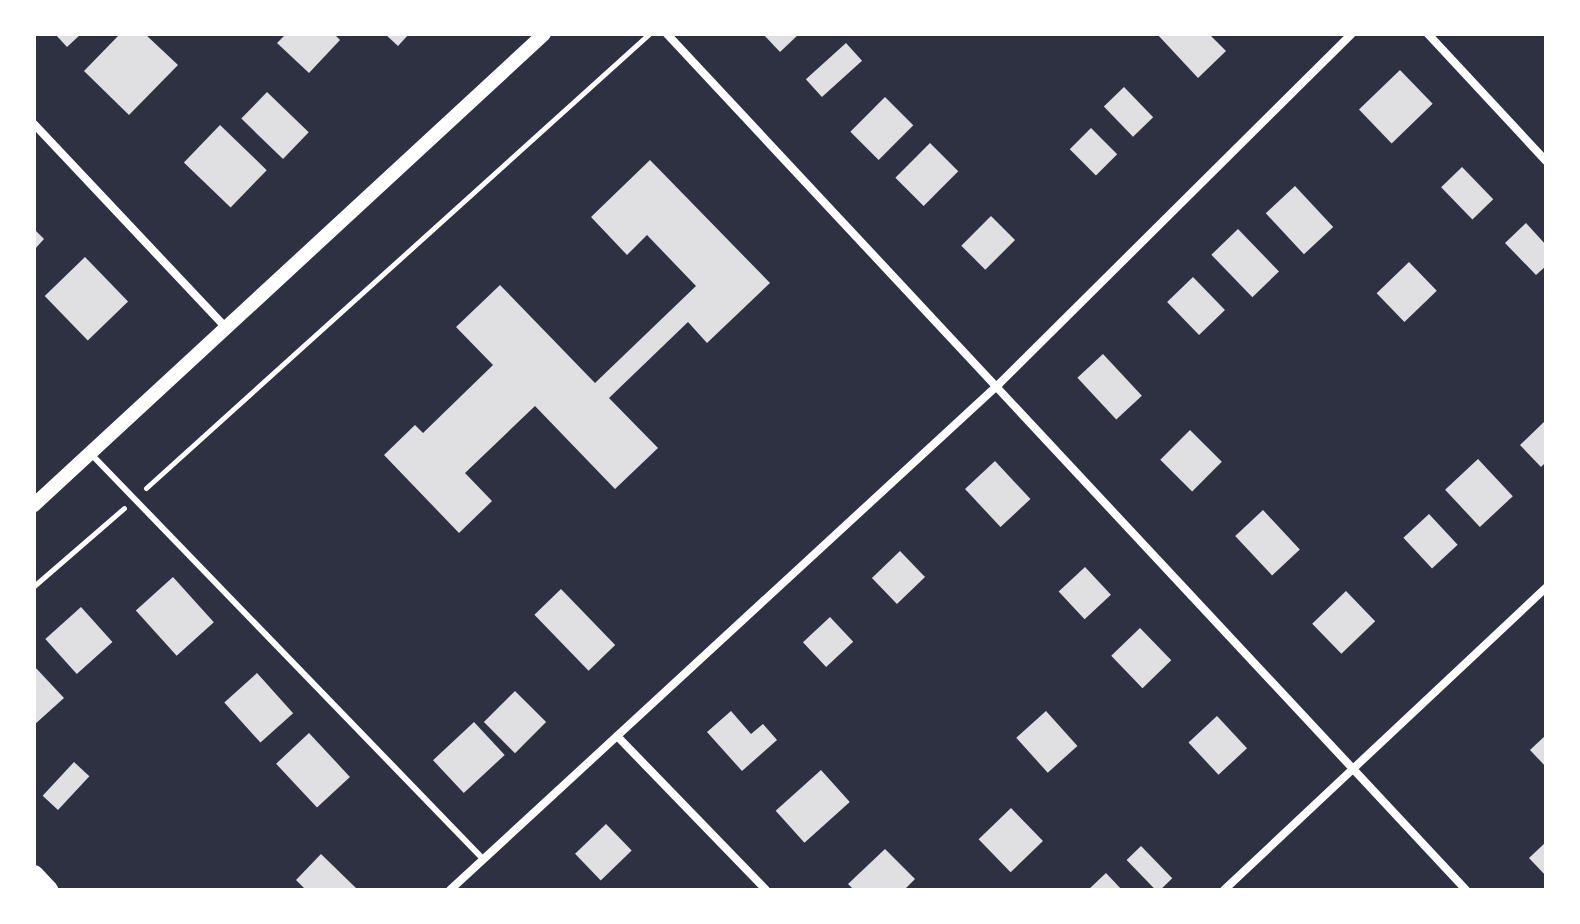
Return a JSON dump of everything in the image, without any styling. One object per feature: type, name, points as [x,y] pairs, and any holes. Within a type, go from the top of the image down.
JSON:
[{"type":"main road","points":[[34,875],[48,890]]},
{"type":"street","points":[[34,505],[544,34]]},
{"type":"street","points":[[667,34],[999,384],[1466,890]]},
{"type":"street","points":[[450,890],[999,384],[1352,34]]},
{"type":"street","points":[[1428,34],[1546,161]]},
{"type":"street","points":[[34,124],[226,328]]},
{"type":"street","points":[[1224,890],[1352,765],[1546,588]]},
{"type":"street","points":[[617,736],[766,890]]},
{"type":"lane","points":[[91,453],[483,859]]},
{"type":"path","points":[[34,586],[649,34]]},
{"type":"building","points":[[55,34],[81,34],[67,47]]},
{"type":"building","points":[[120,34],[145,34],[178,65],[129,115],[84,71]]},
{"type":"building","points":[[286,34],[334,34],[340,40],[309,73],[277,43]]},
{"type":"building","points":[[385,34],[409,34],[398,46]]},
{"type":"building","points":[[763,34],[799,34],[780,52]]},
{"type":"building","points":[[1157,34],[1209,34],[1226,51],[1198,78]]},
{"type":"building","points":[[846,43],[862,61],[822,97],[806,79]]},
{"type":"building","points":[[1400,70],[1433,104],[1392,143],[1359,110]]},
{"type":"building","points":[[1124,87],[1153,117],[1133,137],[1104,106]]},
{"type":"building","points":[[267,92],[309,132],[283,159],[241,119]]},
{"type":"building","points":[[885,97],[913,125],[879,160],[850,132]]},
{"type":"building","points":[[220,125],[267,170],[231,208],[184,162]]},
{"type":"building","points":[[1091,128],[1117,154],[1096,175],[1070,149]]},
{"type":"building","points":[[930,143],[958,171],[924,206],[895,178]]},
{"type":"building","points":[[650,160],[770,283],[707,343],[688,322],[609,398],[658,448],[615,489],[535,406],[465,473],[492,501],[459,533],[384,455],[415,425],[423,433],[493,365],[456,327],[500,285],[595,383],[696,286],[647,235],[627,255],[591,217]]},
{"type":"building","points":[[1462,167],[1493,199],[1472,220],[1441,187]]},
{"type":"building","points":[[1295,186],[1333,227],[1304,254],[1266,213]]},
{"type":"building","points":[[991,216],[1015,240],[985,270],[961,246]]},
{"type":"building","points":[[1526,223],[1546,245],[1546,266],[1536,275],[1505,243]]},
{"type":"building","points":[[34,229],[44,239],[34,250]]},
{"type":"building","points":[[1238,229],[1279,271],[1252,297],[1211,255]]},
{"type":"building","points":[[85,257],[128,302],[88,340],[45,296]]},
{"type":"building","points":[[1409,262],[1437,291],[1404,322],[1377,293]]},
{"type":"building","points":[[1193,277],[1225,310],[1199,335],[1167,302]]},
{"type":"building","points":[[1103,354],[1142,396],[1116,420],[1077,378]]},
{"type":"building","points":[[1546,420],[1546,462],[1541,467],[1520,445]]},
{"type":"building","points":[[1190,430],[1222,462],[1192,492],[1160,460]]},
{"type":"building","points":[[1478,459],[1513,496],[1480,527],[1445,490]]},
{"type":"building","points":[[995,461],[1030,499],[1000,527],[965,489]]},
{"type":"building","points":[[1263,510],[1300,549],[1272,575],[1235,536]]},
{"type":"building","points":[[1429,514],[1458,545],[1432,569],[1403,538]]},
{"type":"building","points":[[900,551],[925,577],[897,604],[872,578]]},
{"type":"building","points":[[1085,567],[1111,595],[1085,619],[1059,592]]},
{"type":"building","points":[[173,577],[214,622],[177,656],[136,610]]},
{"type":"building","points":[[561,589],[615,645],[589,671],[534,615]]},
{"type":"building","points":[[1346,591],[1375,621],[1341,654],[1312,624]]},
{"type":"building","points":[[81,607],[112,642],[77,674],[45,639]]},
{"type":"building","points":[[830,617],[853,642],[826,667],[803,642]]},
{"type":"building","points":[[1140,628],[1171,660],[1142,688],[1111,656]]},
{"type":"building","points":[[34,666],[64,698],[34,725]]},
{"type":"building","points":[[257,673],[293,713],[260,743],[224,702]]},
{"type":"building","points":[[515,691],[546,722],[515,753],[484,722]]},
{"type":"building","points":[[731,711],[751,734],[763,724],[777,740],[742,771],[707,732]]},
{"type":"building","points":[[1046,711],[1077,746],[1048,773],[1016,738]]},
{"type":"building","points":[[1217,716],[1247,748],[1218,775],[1188,743]]},
{"type":"building","points":[[474,722],[505,755],[464,793],[433,760]]},
{"type":"building","points":[[309,733],[350,777],[317,808],[276,764]]},
{"type":"building","points":[[1546,735],[1546,767],[1530,750]]},
{"type":"building","points":[[74,762],[89,776],[58,810],[43,796]]},
{"type":"building","points":[[821,770],[850,802],[804,843],[776,811]]},
{"type":"building","points":[[1011,808],[1043,841],[1011,872],[979,839]]},
{"type":"building","points":[[606,824],[632,851],[601,880],[575,854]]},
{"type":"building","points":[[1546,842],[1546,876],[1529,858]]},
{"type":"building","points":[[1141,846],[1172,878],[1160,890],[1156,890],[1127,860]]},
{"type":"building","points":[[885,849],[915,879],[904,890],[854,890],[848,884]]},
{"type":"building","points":[[321,854],[358,890],[306,890],[296,880]]},
{"type":"building","points":[[1106,873],[1122,890],[1088,890]]}]
